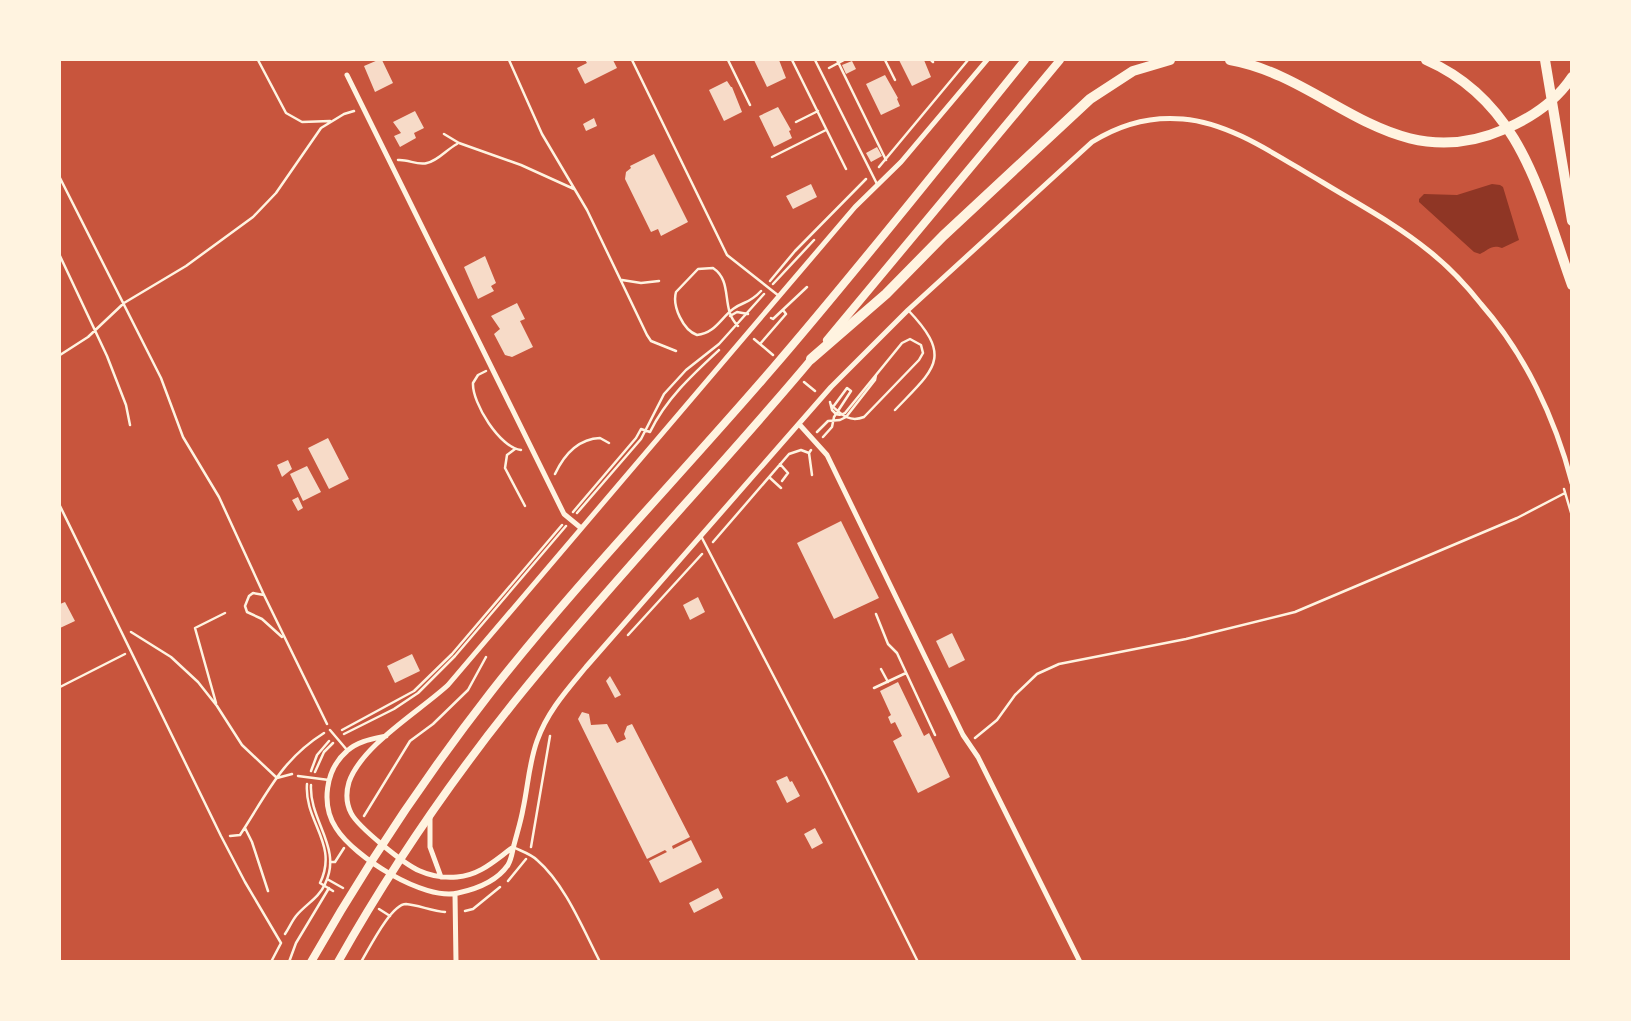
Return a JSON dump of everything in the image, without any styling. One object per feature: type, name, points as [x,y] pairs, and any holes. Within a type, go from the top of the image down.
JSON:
[{"type":"highway","points":[[811,359],[886,294],[943,236],[1090,99],[1133,71],[1170,60]]},
{"type":"highway","points":[[1230,60],[1268,71],[1362,121],[1404,137],[1445,142],[1482,137],[1522,122],[1572,77]]},
{"type":"highway","points":[[1426,60],[1460,78],[1480,94],[1502,118],[1534,177],[1572,285]]},
{"type":"highway","points":[[1545,60],[1572,221]]},
{"type":"main road","points":[[311,961],[382,844],[444,754],[516,662],[793,344],[1025,60]]},
{"type":"main road","points":[[338,961],[390,874],[431,814],[538,672],[811,359],[1060,60]]},
{"type":"street","points":[[513,847],[476,873],[441,877],[417,870],[359,823],[348,806],[347,790],[350,781],[359,765],[386,736],[448,685],[779,296],[877,184],[901,162],[987,60]]},
{"type":"street","points":[[347,75],[551,487],[569,519],[581,528]]},
{"type":"street","points":[[386,736],[364,741],[347,750],[335,764],[329,780],[328,809],[336,828],[348,842],[390,874],[418,889],[455,894],[474,889],[498,875],[512,857],[534,751],[550,713],[586,667],[816,405],[908,310],[1092,142],[1112,130],[1146,120],[1168,118],[1198,121],[1216,126],[1270,152],[1395,226],[1446,266],[1483,305],[1531,377],[1561,446],[1572,482]]},
{"type":"street","points":[[799,425],[827,455],[967,744],[978,757],[1080,961]]},
{"type":"street","points":[[431,814],[430,847],[441,877]]},
{"type":"street","points":[[455,894],[456,961]]},
{"type":"lane","points":[[632,60],[727,255],[779,296]]},
{"type":"lane","points":[[816,60],[877,184]]},
{"type":"lane","points":[[895,410],[925,378],[933,363],[934,345],[930,336],[908,310]]},
{"type":"lane","points":[[60,506],[221,836],[281,943],[271,961]]},
{"type":"lane","points":[[701,536],[918,961]]},
{"type":"lane","points":[[330,730],[347,750]]},
{"type":"lane","points":[[298,776],[329,780]]},
{"type":"lane","points":[[513,847],[534,857],[547,869],[571,906],[600,961]]},
{"type":"path","points":[[258,60],[286,113],[302,122],[330,121],[357,111],[362,105]]},
{"type":"path","points":[[509,60],[542,134],[576,191],[647,335],[651,341],[676,351]]},
{"type":"path","points":[[728,60],[750,105]]},
{"type":"path","points":[[792,60],[846,169]]},
{"type":"path","points":[[821,72],[844,60]]},
{"type":"path","points":[[885,60],[895,80]]},
{"type":"path","points":[[887,161],[967,60]]},
{"type":"path","points":[[646,431],[664,394],[686,370],[719,344],[748,314],[754,302],[795,251],[887,161],[974,60]]},
{"type":"path","points":[[838,61],[887,161]]},
{"type":"path","points":[[796,121],[818,111]]},
{"type":"path","points":[[60,355],[95,330],[124,303],[186,265],[253,217],[298,164],[314,136],[330,121]]},
{"type":"path","points":[[772,157],[827,130]]},
{"type":"path","points":[[444,134],[459,143],[570,185],[576,191]]},
{"type":"path","points":[[391,162],[408,160],[426,164],[459,143]]},
{"type":"path","points":[[60,178],[161,378],[183,437],[219,497],[330,730],[305,745],[285,764],[240,835],[221,836]]},
{"type":"path","points":[[60,256],[122,395],[130,425]]},
{"type":"path","points":[[622,280],[641,283],[660,281]]},
{"type":"path","points":[[680,315],[686,328],[697,335],[709,332],[733,309],[754,302]]},
{"type":"path","points":[[289,961],[327,887],[330,849],[312,805],[311,794],[311,778],[324,752],[336,737],[394,709],[418,693],[468,639],[641,429],[650,432],[658,415],[693,373],[742,327],[758,306],[754,302]]},
{"type":"path","points":[[760,344],[786,314],[783,310]]},
{"type":"path","points":[[721,322],[737,312],[748,314]]},
{"type":"path","points":[[492,368],[478,375],[473,383],[475,398],[496,432],[514,450],[534,452]]},
{"type":"path","points":[[816,405],[832,420],[840,420],[848,415],[876,375],[845,413],[836,414]]},
{"type":"path","points":[[839,390],[847,382]]},
{"type":"path","points":[[623,639],[708,548],[789,454],[801,450],[832,420],[851,391],[847,388],[833,407]]},
{"type":"path","points":[[832,398],[831,407],[836,414]]},
{"type":"path","points":[[824,436],[832,427],[832,420]]},
{"type":"path","points":[[551,487],[560,465],[576,446],[594,438],[610,443]]},
{"type":"path","points":[[514,450],[507,455],[505,468],[525,506]]},
{"type":"path","points":[[809,453],[813,475]]},
{"type":"path","points":[[780,464],[788,473],[782,481]]},
{"type":"path","points":[[769,477],[781,488]]},
{"type":"path","points":[[1563,482],[1572,516]]},
{"type":"path","points":[[967,744],[997,720],[1015,695],[1037,674],[1059,664],[1186,639],[1294,612],[1517,518],[1566,493]]},
{"type":"path","points":[[264,596],[253,593],[249,596],[245,606],[247,612],[262,619],[285,640]]},
{"type":"path","points":[[216,706],[195,628],[225,613]]},
{"type":"path","points":[[876,614],[888,644],[897,653],[935,735]]},
{"type":"path","points":[[118,624],[171,657],[198,682],[242,745],[277,778]]},
{"type":"path","points":[[359,823],[410,741],[433,724],[472,685],[486,656],[478,649]]},
{"type":"path","points":[[60,687],[132,651]]},
{"type":"path","points":[[881,669],[888,682]]},
{"type":"path","points":[[874,688],[906,673]]},
{"type":"path","points":[[277,778],[288,774],[298,776]]},
{"type":"path","points":[[245,828],[253,842],[268,891]]},
{"type":"path","points":[[329,862],[335,862],[348,842]]},
{"type":"path","points":[[281,943],[296,915],[327,887]]},
{"type":"path","points":[[327,887],[333,891]]},
{"type":"path","points":[[376,916],[386,921]]},
{"type":"shaded area","points":[[1492,184],[1503,187],[1519,240],[1502,248],[1493,247],[1480,254],[1474,252],[1419,202],[1424,194],[1457,195]]},
{"type":"building","points":[[382,60],[393,83],[375,92],[364,66]]},
{"type":"building","points":[[585,60],[613,60],[617,68],[585,84],[577,68],[587,63]]},
{"type":"building","points":[[754,60],[779,60],[786,78],[767,87]]},
{"type":"building","points":[[899,60],[924,60],[931,77],[912,86]]},
{"type":"building","points":[[852,61],[856,69],[846,74],[842,65]]},
{"type":"building","points":[[885,75],[900,106],[881,115],[866,84]]},
{"type":"building","points":[[727,81],[742,112],[724,121],[709,90]]},
{"type":"building","points":[[778,107],[791,130],[789,131],[792,138],[774,147],[759,116]]},
{"type":"building","points":[[415,111],[424,128],[414,133],[416,138],[400,147],[394,136],[401,133],[393,122]]},
{"type":"building","points":[[594,118],[597,126],[586,131],[583,124]]},
{"type":"building","points":[[877,147],[882,156],[871,162],[866,153]]},
{"type":"building","points":[[654,154],[688,222],[661,236],[658,229],[651,232],[625,179],[630,166]]},
{"type":"building","points":[[811,184],[817,197],[793,209],[786,196]]},
{"type":"building","points":[[485,256],[496,283],[491,286],[494,291],[478,299],[464,267]]},
{"type":"building","points":[[517,303],[525,319],[520,321],[533,347],[512,357],[505,355],[494,334],[500,329],[491,316]]},
{"type":"building","points":[[328,438],[349,479],[329,489],[308,448]]},
{"type":"building","points":[[288,460],[292,469],[282,477],[277,465]]},
{"type":"building","points":[[307,466],[321,492],[303,501],[290,474]]},
{"type":"building","points":[[298,497],[303,508],[298,511],[292,500]]},
{"type":"building","points":[[841,521],[879,598],[834,619],[797,543]]},
{"type":"building","points":[[698,597],[705,612],[690,620],[683,605]]},
{"type":"building","points":[[65,602],[75,621],[60,628],[60,604]]},
{"type":"building","points":[[952,633],[965,660],[949,668],[936,641]]},
{"type":"building","points":[[412,654],[420,671],[395,683],[387,666]]},
{"type":"building","points":[[610,676],[621,695],[615,698],[606,681]]},
{"type":"building","points":[[898,682],[924,736],[929,733],[950,777],[918,793],[893,741],[902,736],[895,722],[891,724],[888,717],[891,715],[880,691]]},
{"type":"building","points":[[582,712],[589,714],[591,725],[607,724],[617,743],[626,739],[624,734],[627,726],[632,724],[690,837],[672,846],[673,849],[691,840],[702,862],[660,883],[649,861],[667,852],[665,850],[647,859],[578,719]]},
{"type":"building","points":[[787,776],[800,796],[787,803],[776,781]]},
{"type":"building","points":[[815,828],[823,843],[812,849],[804,834]]},
{"type":"building","points":[[718,888],[723,898],[694,913],[689,903]]}]
